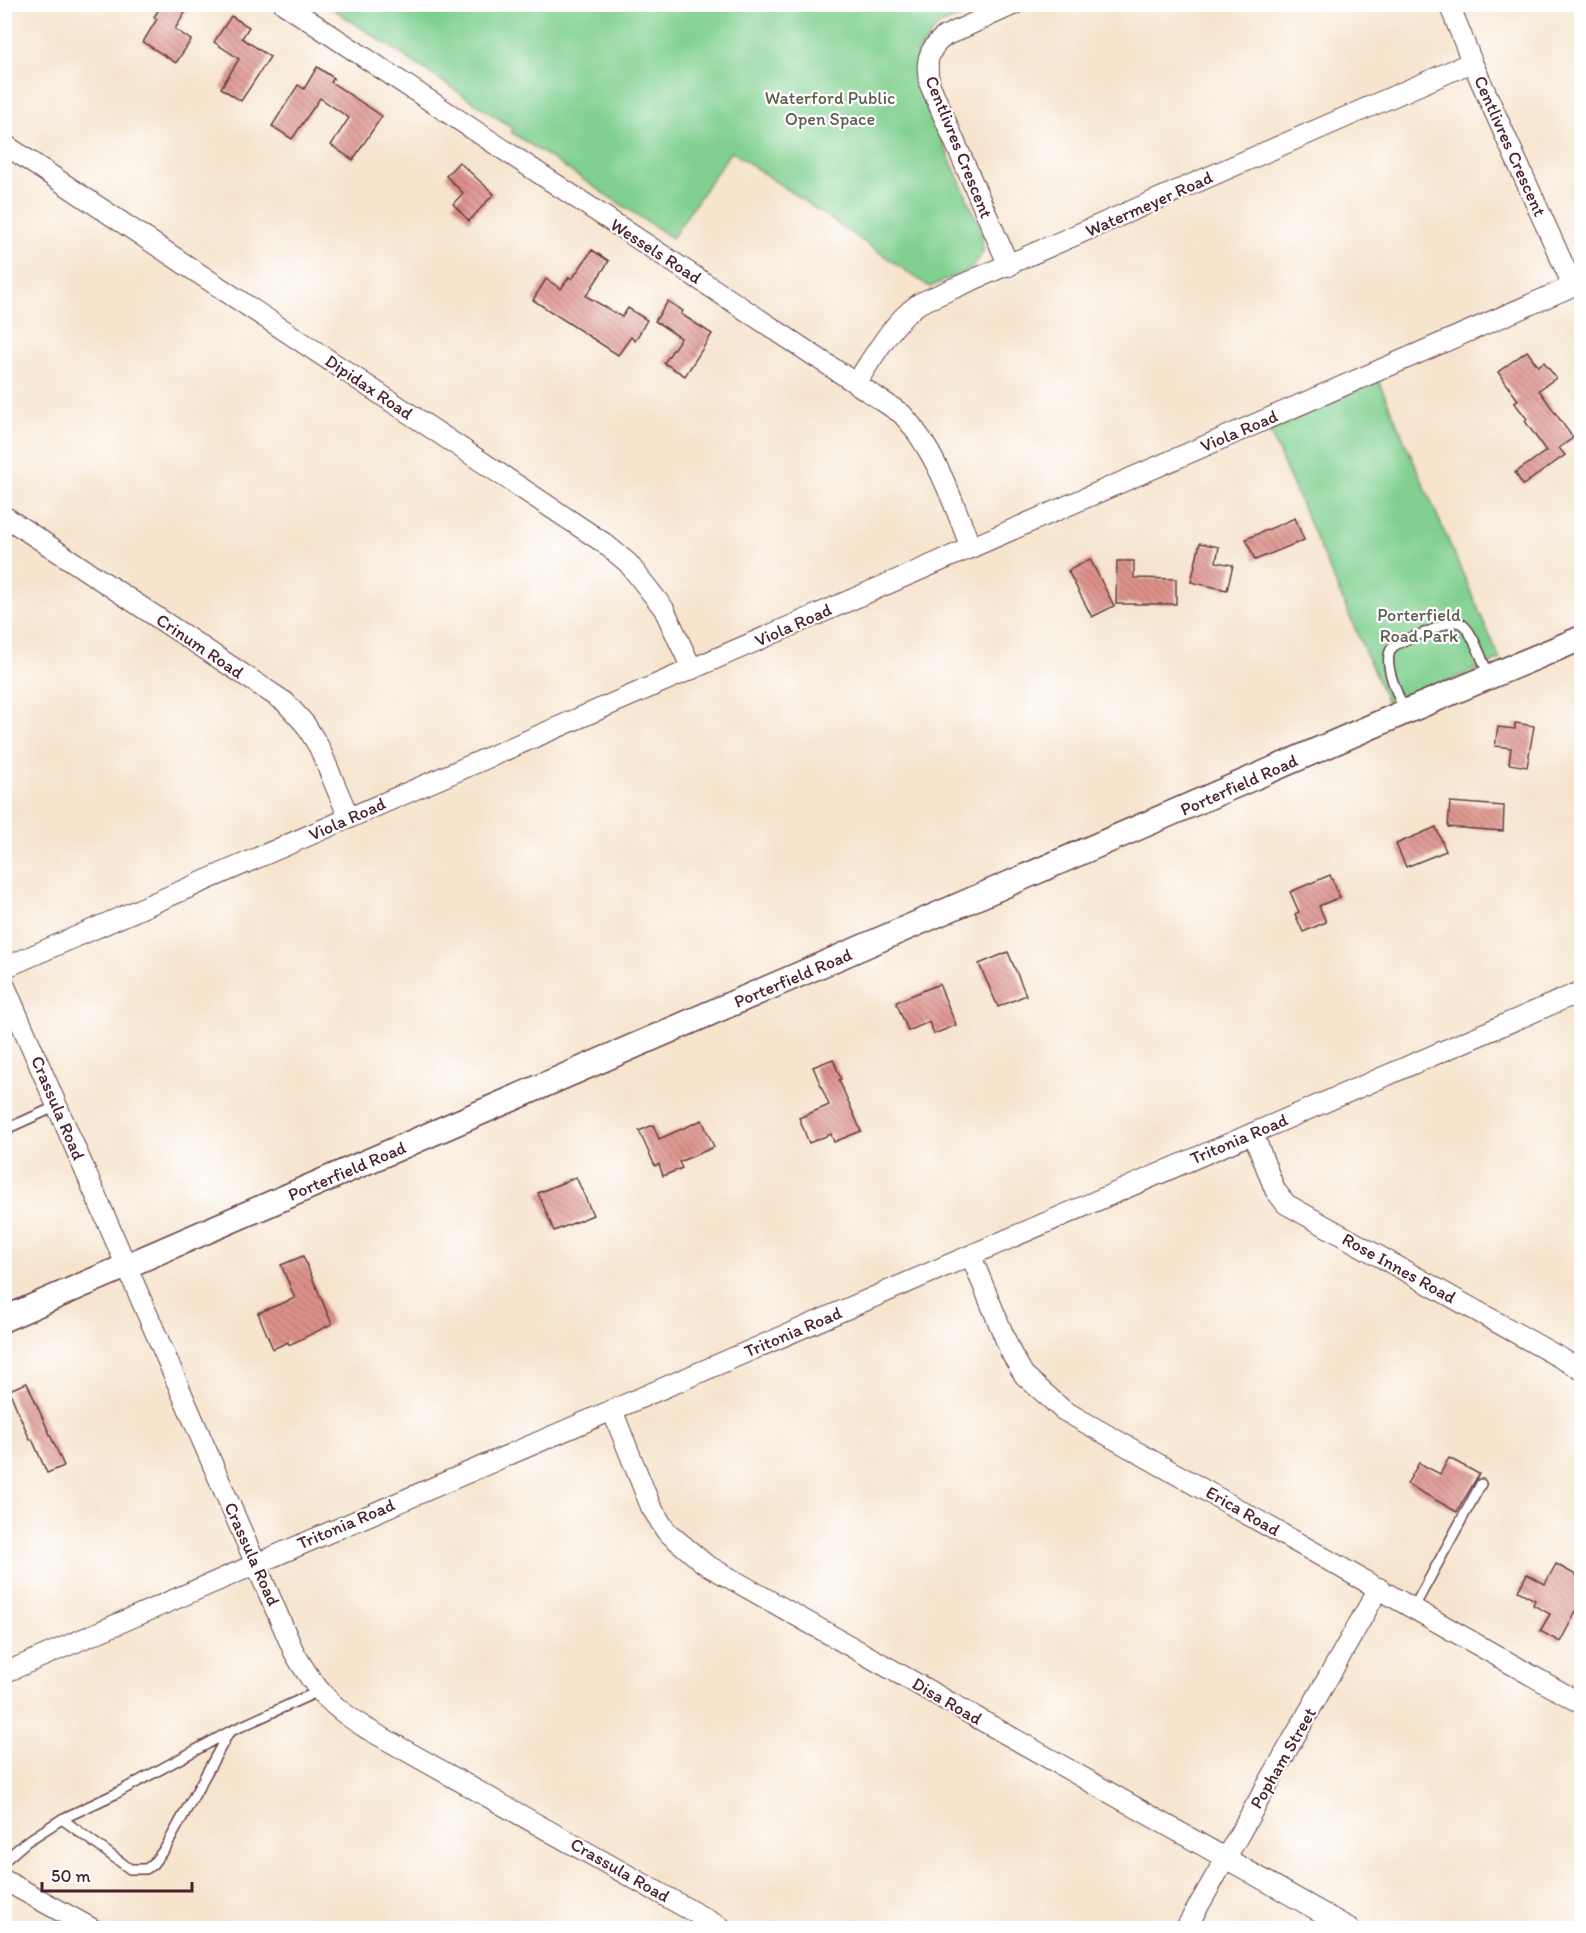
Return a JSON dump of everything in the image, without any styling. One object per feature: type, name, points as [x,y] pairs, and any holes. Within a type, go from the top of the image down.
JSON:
[{"type":"street","name":"Wessels Road","points":[[284,4],[902,414],[926,445],[971,548]]},
{"type":"street","name":"Centlivres Crescent","points":[[1009,266],[930,85],[926,69],[936,42],[1015,4]]},
{"type":"street","name":"Centlivres Crescent","points":[[1449,4],[1472,62],[1577,284]]},
{"type":"street","name":"Watermeyer Road","points":[[856,383],[895,326],[911,309],[930,298],[1009,266],[1472,62]]},
{"type":"street","name":"Dipidax Road","points":[[4,144],[604,543],[628,563],[659,602],[692,669]]},
{"type":"street","name":"Viola Road","points":[[4,968],[1577,284]]},
{"type":"street","name":"Crinum Road","points":[[4,516],[285,702],[305,724],[318,747],[349,818]]},
{"type":"street","name":"Porterfield Road","points":[[4,1320],[1405,712],[1581,638]]},
{"type":"street","name":"Crassula Road","points":[[4,984],[294,1652],[319,1691],[343,1714],[369,1730],[722,1929]]},
{"type":"street","name":"Tritonia Road","points":[[4,1673],[1581,991]]},
{"type":"street","name":"Rose Innes Road","points":[[1253,1133],[1275,1190],[1286,1204],[1581,1370]]},
{"type":"street","name":"Erica Road","points":[[971,1256],[1011,1353],[1024,1375],[1064,1410],[1581,1704]]},
{"type":"street","name":"Disa Road","points":[[612,1410],[651,1507],[666,1531],[705,1564],[1350,1929]]},
{"type":"street","name":"Popham Street","points":[[1186,1929],[1379,1588]]},
{"type":"street","points":[[4,1880],[91,1929]]},
{"type":"lane","points":[[1405,712],[1389,661],[1389,653],[1394,646],[1403,642],[1451,622],[1460,623],[1468,629],[1489,676]]},
{"type":"lane","points":[[4,1130],[57,1106]]},
{"type":"lane","points":[[1414,1607],[1481,1484]]},
{"type":"lane","points":[[4,1861],[26,1842],[62,1819],[115,1794],[229,1732],[319,1691]]},
{"type":"lane","points":[[62,1819],[130,1869],[146,1869],[158,1860],[166,1847],[229,1732]]},
{"type":"green space","name":"Waterford Public Open Space","points":[[327,5],[989,5],[938,26],[917,53],[918,87],[982,232],[983,252],[970,270],[930,287],[731,151],[672,238],[511,132],[513,128]]},
{"type":"green space","name":"Porterfield Road Park","points":[[1378,380],[1500,659],[1389,707],[1268,428]]},
{"type":"building","points":[[162,4],[190,4],[175,29],[191,40],[176,63],[143,42],[157,19],[154,17]]},
{"type":"building","points":[[231,16],[249,27],[242,38],[270,57],[241,101],[221,88],[239,59],[214,42]]},
{"type":"building","points":[[317,67],[334,78],[331,82],[382,116],[353,160],[331,145],[349,118],[320,98],[292,139],[272,126],[298,85],[304,89]]},
{"type":"building","points":[[459,162],[494,194],[469,221],[453,204],[463,193],[446,176]]},
{"type":"building","points":[[592,250],[609,261],[586,296],[622,317],[628,308],[647,320],[635,341],[631,337],[618,355],[533,300],[546,279],[561,289],[569,277],[572,279]]},
{"type":"building","points":[[668,301],[683,311],[681,314],[712,334],[685,376],[664,363],[681,338],[655,321]]},
{"type":"building","points":[[1527,351],[1538,366],[1544,362],[1556,378],[1539,390],[1573,438],[1559,448],[1565,455],[1523,485],[1515,473],[1546,451],[1514,402],[1518,400],[1498,372]]},
{"type":"building","points":[[1295,518],[1304,540],[1255,560],[1246,539]]},
{"type":"building","points":[[1200,543],[1219,547],[1216,562],[1233,565],[1227,590],[1191,582]]},
{"type":"building","points":[[1090,559],[1114,606],[1092,617],[1068,571]]},
{"type":"building","points":[[1117,561],[1134,561],[1134,578],[1176,579],[1176,604],[1116,604]]},
{"type":"building","points":[[1515,723],[1534,726],[1527,767],[1509,764],[1511,748],[1495,746],[1498,727],[1515,729]]},
{"type":"building","points":[[1450,802],[1504,806],[1503,831],[1448,827]]},
{"type":"building","points":[[1436,827],[1446,851],[1406,867],[1396,844]]},
{"type":"building","points":[[1330,875],[1340,897],[1319,906],[1326,922],[1303,932],[1295,914],[1299,912],[1290,892]]},
{"type":"building","points":[[1008,952],[1026,995],[998,1007],[979,964]]},
{"type":"building","points":[[939,984],[956,1025],[934,1034],[929,1022],[908,1031],[896,1002]]},
{"type":"building","points":[[833,1059],[841,1079],[839,1080],[861,1131],[834,1142],[831,1134],[809,1143],[799,1118],[829,1105],[813,1067]]},
{"type":"building","points":[[702,1120],[714,1147],[679,1162],[682,1168],[663,1176],[659,1164],[655,1166],[639,1131],[653,1125],[659,1139]]},
{"type":"building","points":[[576,1177],[593,1215],[554,1231],[538,1193]]},
{"type":"building","points":[[303,1256],[332,1324],[289,1345],[288,1342],[273,1349],[258,1313],[295,1298],[281,1265]]},
{"type":"building","points":[[27,1383],[64,1466],[47,1473],[9,1390]]},
{"type":"building","points":[[1449,1458],[1479,1474],[1457,1512],[1407,1484],[1419,1463],[1440,1474]]},
{"type":"building","points":[[1556,1564],[1581,1578],[1581,1602],[1560,1642],[1540,1631],[1550,1614],[1533,1605],[1535,1600],[1518,1591],[1527,1574],[1545,1584]]}]
